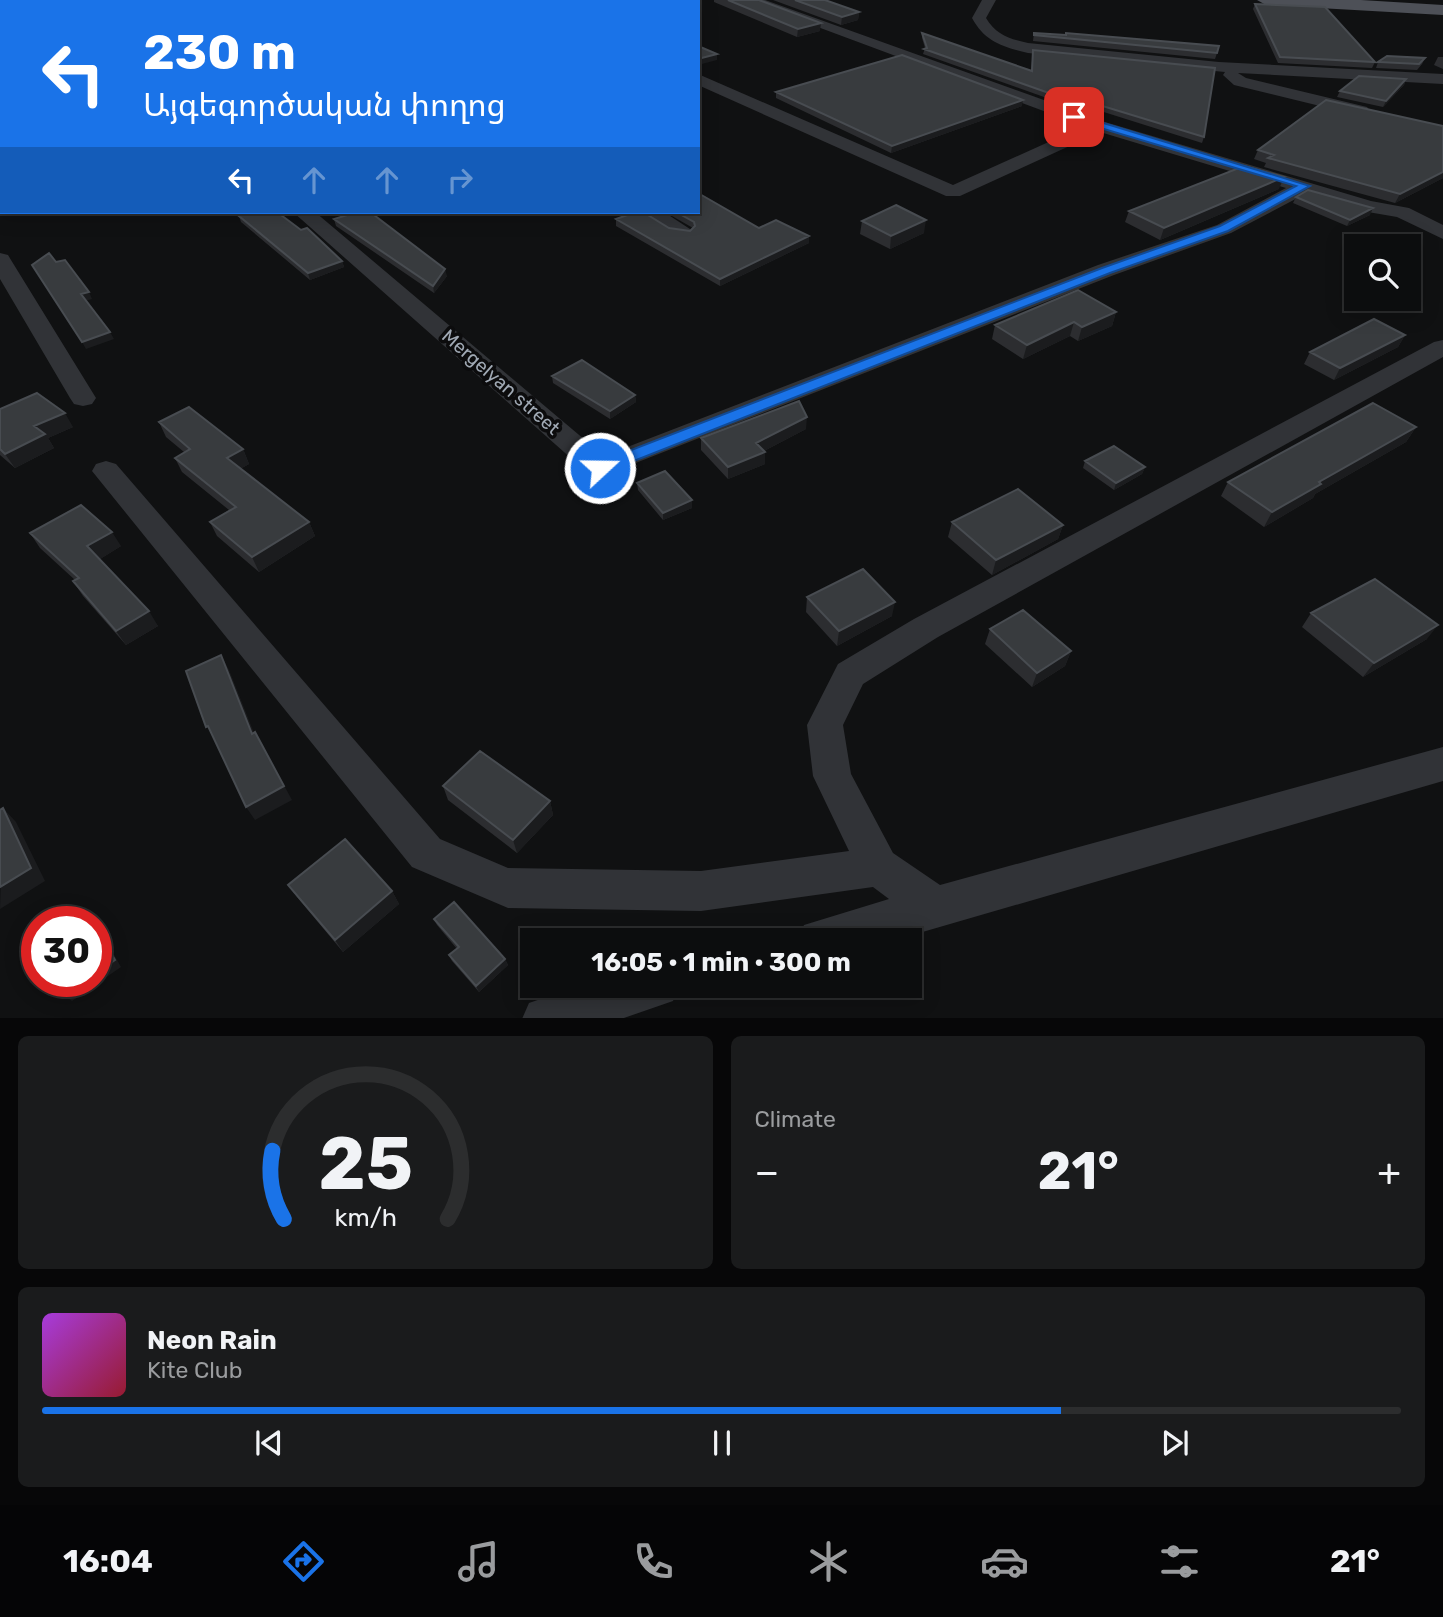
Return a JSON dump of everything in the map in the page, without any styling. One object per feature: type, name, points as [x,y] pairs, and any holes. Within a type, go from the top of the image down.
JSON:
[{"type":"main road","points":[[1266,0],[1443,10]]},
{"type":"street","points":[[752,0],[1099,126],[1369,207],[1402,212],[1443,233]]},
{"type":"street","points":[[989,0],[979,18],[984,29],[999,41],[1041,49],[1219,66],[1443,79]]},
{"type":"street","points":[[1219,66],[1240,82],[1373,114]]},
{"type":"street","points":[[700,80],[953,192],[1099,126]]},
{"type":"street","name":"Mergelyan street","points":[[305,214],[600,468],[1106,270],[1224,229],[1305,186]]},
{"type":"street","points":[[653,214],[683,231]]},
{"type":"street","points":[[0,260],[83,398]]},
{"type":"street","points":[[936,907],[878,867],[832,776],[825,725],[850,674],[926,628],[1443,348]]},
{"type":"street","points":[[106,471],[426,853],[508,888],[701,891],[878,867]]},
{"type":"street","points":[[862,928],[1443,764]]},
{"type":"street","points":[[545,1018],[613,998]]},
{"type":"building","points":[[728,0],[759,0],[821,23],[798,29]]},
{"type":"building","points":[[795,0],[825,0],[859,12],[842,17]]},
{"type":"building","points":[[1255,4],[1325,7],[1375,62],[1280,57]]},
{"type":"building","points":[[922,33],[1032,71],[1033,50],[1215,68],[1204,137],[1073,97],[1046,92],[924,49],[927,48]]},
{"type":"building","points":[[1034,33],[1066,33],[1219,46],[1217,53]]},
{"type":"building","points":[[700,47],[717,54],[700,58]]},
{"type":"building","points":[[902,55],[1023,100],[892,146],[776,92]]},
{"type":"building","points":[[1387,56],[1425,58],[1419,64],[1378,62]]},
{"type":"building","points":[[1359,76],[1406,79],[1386,101],[1340,91]]},
{"type":"building","points":[[1326,100],[1443,126],[1443,172],[1400,194],[1268,158],[1274,155],[1258,150]]},
{"type":"building","points":[[1244,166],[1284,177],[1164,228],[1129,211]]},
{"type":"building","points":[[1308,190],[1373,208],[1350,220],[1296,197]]},
{"type":"building","points":[[700,194],[759,228],[776,220],[809,236],[720,279],[616,219],[630,214],[646,214],[669,228],[690,231],[695,226],[694,222],[680,214],[700,214]]},
{"type":"building","points":[[896,205],[926,220],[891,236],[862,221]]},
{"type":"building","points":[[280,214],[301,230],[307,228],[342,261],[308,273],[239,216]]},
{"type":"building","points":[[350,214],[373,214],[445,269],[433,286],[334,219]]},
{"type":"building","points":[[49,253],[56,262],[65,260],[89,292],[81,294],[110,332],[82,342],[32,265]]},
{"type":"building","points":[[1078,290],[1116,312],[1082,327],[1074,322],[1027,345],[995,325]]},
{"type":"building","points":[[1374,319],[1405,335],[1340,368],[1310,352]]},
{"type":"building","points":[[582,360],[635,395],[610,411],[552,376]]},
{"type":"building","points":[[37,393],[65,413],[34,426],[45,434],[5,454],[0,449],[0,409]]},
{"type":"building","points":[[799,401],[807,417],[756,443],[765,452],[728,467],[701,438]]},
{"type":"building","points":[[1373,403],[1416,427],[1272,512],[1228,482]]},
{"type":"building","points":[[189,407],[243,449],[227,458],[309,522],[252,557],[210,522],[236,507],[175,458],[190,449],[159,422]]},
{"type":"building","points":[[1114,446],[1145,467],[1116,483],[1085,461]]},
{"type":"building","points":[[665,471],[692,500],[663,513],[637,483]]},
{"type":"building","points":[[1018,489],[1063,525],[996,560],[952,522]]},
{"type":"building","points":[[81,505],[112,532],[87,546],[149,611],[116,631],[73,581],[79,578],[30,533]]},
{"type":"building","points":[[863,569],[895,602],[839,631],[807,597]]},
{"type":"building","points":[[1375,579],[1438,625],[1374,663],[1311,613]]},
{"type":"building","points":[[1023,610],[1071,651],[1037,673],[990,629]]},
{"type":"building","points":[[221,655],[252,734],[255,732],[284,786],[246,807],[208,726],[206,727],[186,671]]},
{"type":"building","points":[[480,751],[550,801],[513,840],[443,786]]},
{"type":"building","points":[[3,808],[31,868],[0,887],[0,810]]},
{"type":"building","points":[[345,839],[392,891],[335,940],[288,885]]},
{"type":"building","points":[[454,902],[505,959],[476,986],[449,955],[459,947],[434,919]]},
{"type":"route","points":[[600,468],[1106,270],[1224,229],[1305,186],[1074,117]]}]
